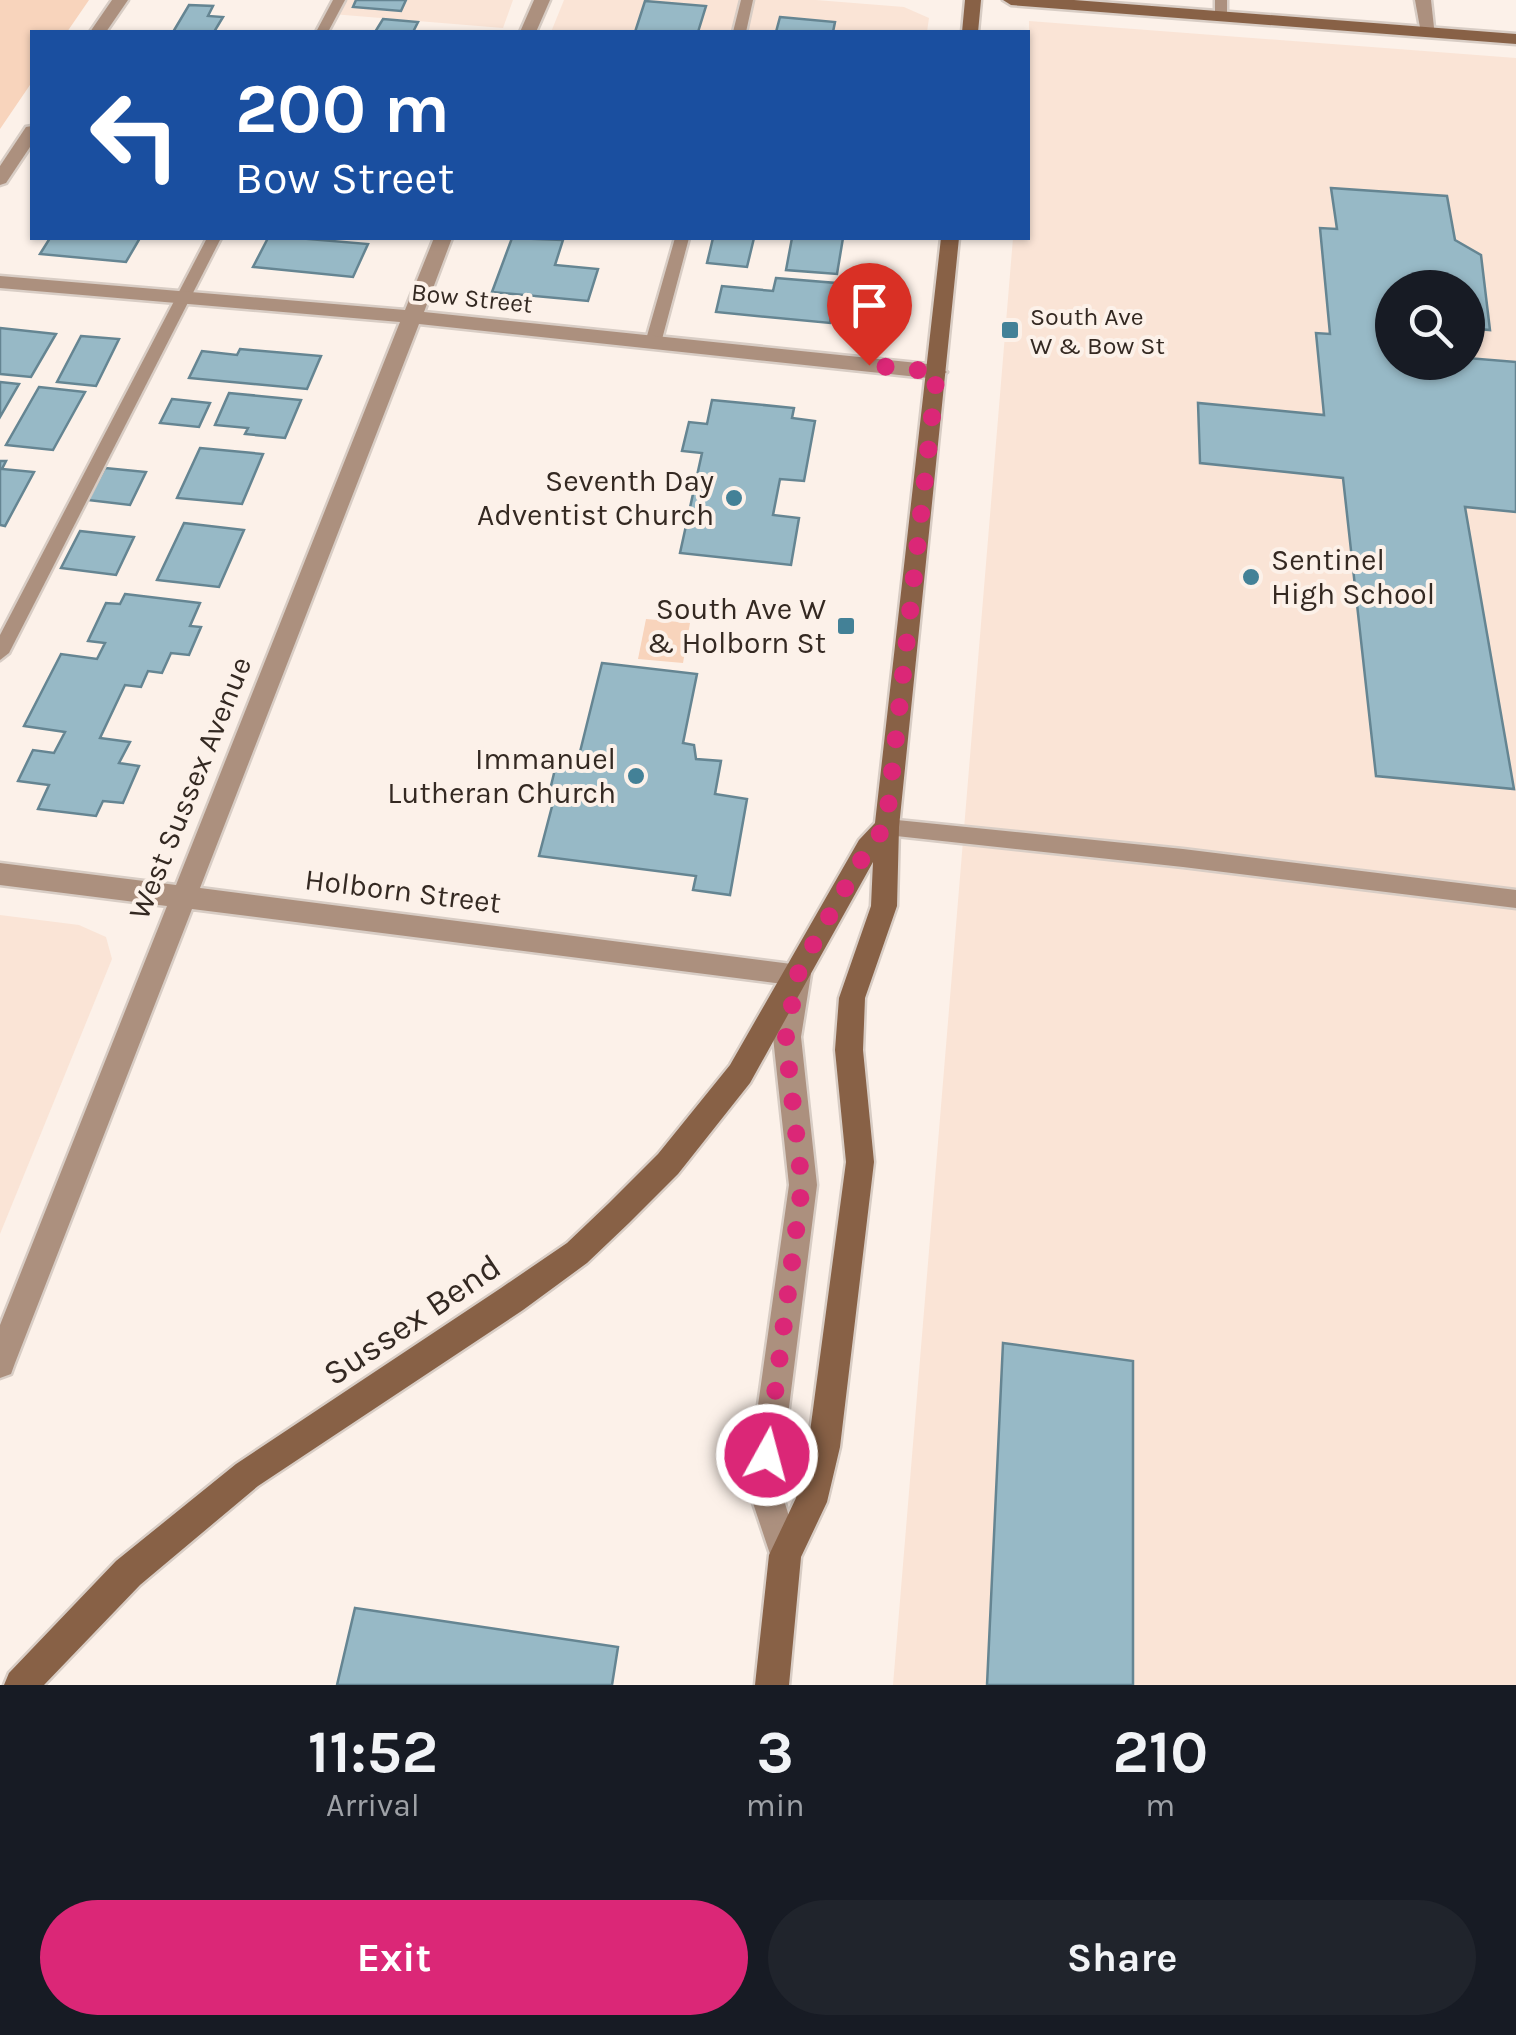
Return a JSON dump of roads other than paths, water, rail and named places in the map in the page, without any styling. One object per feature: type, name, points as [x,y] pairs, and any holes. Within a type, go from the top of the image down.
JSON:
[{"type":"street","points":[[99,30],[120,0]]},
{"type":"street","points":[[529,30],[542,0]]},
{"type":"street","points":[[970,30],[974,0]]},
{"type":"street","points":[[1011,0],[1221,8],[1516,40]]},
{"type":"street","points":[[1423,0],[1429,33]]},
{"type":"street","points":[[0,179],[30,134]]},
{"type":"street","name":"West Sussex Avenue","points":[[0,1363],[442,240]]},
{"type":"street","points":[[772,1685],[785,1555],[811,1502],[824,1447],[860,1162],[848,1050],[852,998],[884,906],[888,869],[886,826],[950,240]]},
{"type":"street","name":"Bow Street","points":[[0,282],[410,317],[937,372]]},
{"type":"street","name":"Sussex Bend","points":[[21,1685],[128,1574],[247,1475],[578,1253],[668,1164],[740,1074],[868,848],[886,826]]},
{"type":"street","name":"Holborn Street","points":[[0,874],[798,974]]},
{"type":"street","points":[[785,1555],[767,1497],[767,1455],[802,1185],[786,1037],[798,974]]},
{"type":"lane","points":[[323,30],[338,0]]},
{"type":"lane","points":[[740,30],[747,0]]},
{"type":"lane","points":[[0,653],[213,240]]},
{"type":"lane","points":[[653,342],[681,240]]},
{"type":"lane","points":[[886,826],[1516,899]]},
{"type":"place","name":"South Ave W & Bow St","points":[[1010,330]]},
{"type":"place","name":"Seventh Day Adventist Church","points":[[734,498]]},
{"type":"place","name":"Sentinel High School","points":[[1251,577]]},
{"type":"place","name":"South Ave W & Holborn St","points":[[846,626]]},
{"type":"place","name":"Immanuel Lutheran Church","points":[[636,776]]}]
